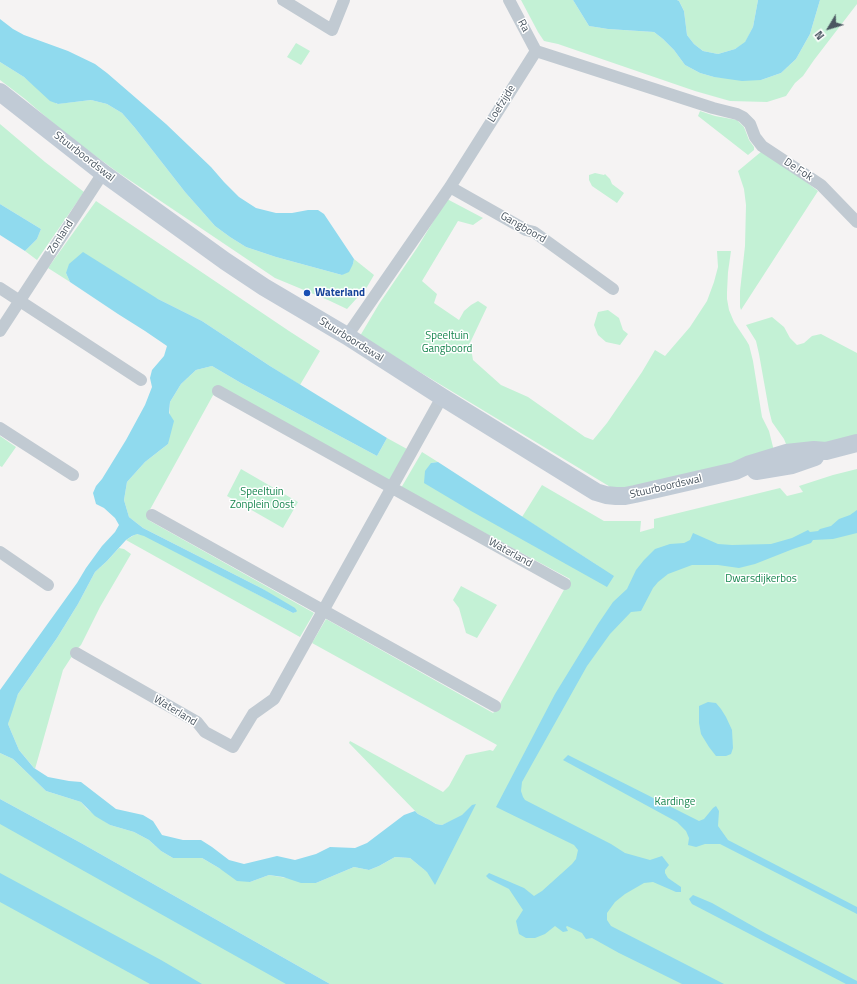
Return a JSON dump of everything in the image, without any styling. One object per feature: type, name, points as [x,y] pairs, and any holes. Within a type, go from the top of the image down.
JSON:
[{"type":"street","points":[[283,0],[332,30],[344,0]]},
{"type":"street","name":"Ra","points":[[509,0],[536,51]]},
{"type":"street","name":"De Fok","points":[[536,51],[743,117],[750,124],[755,137],[762,146],[821,185],[857,222]]},
{"type":"street","name":"Loefzijde","points":[[347,336],[450,187],[536,51]]},
{"type":"street","name":"Stuurboordswal","points":[[0,92],[103,173],[225,261],[264,287],[347,336],[442,397],[596,492],[606,495],[625,496],[735,471],[750,464],[786,453],[814,450],[826,451],[857,443]]},
{"type":"street","name":"Zonland","points":[[0,331],[103,173]]},
{"type":"street","name":"Gangboord","points":[[450,187],[526,230],[534,232],[612,289]]},
{"type":"street","points":[[0,288],[141,380]]},
{"type":"street","name":"Waterland","points":[[218,391],[565,584]]},
{"type":"street","name":"Waterland","points":[[76,653],[197,722],[205,732],[233,747],[253,714],[274,700],[442,397]]},
{"type":"street","points":[[0,428],[73,475]]},
{"type":"street","points":[[152,515],[495,706]]},
{"type":"street","points":[[0,552],[48,585]]},
{"type":"green space","points":[[521,0],[573,0],[589,26],[608,29],[654,32],[674,50],[685,65],[700,73],[714,77],[761,80],[781,73],[796,59],[810,34],[820,0],[857,0],[857,4],[803,76],[795,83],[786,96],[767,102],[730,101],[695,91],[558,44],[544,41]]},
{"type":"green space","points":[[677,0],[758,0],[753,27],[745,43],[735,49],[718,54],[703,51],[694,44],[687,35],[684,11]]},
{"type":"green space","points":[[296,43],[310,51],[301,65],[287,57]]},
{"type":"green space","points":[[0,62],[24,77],[57,104],[91,100],[107,104],[122,113],[185,192],[215,226],[246,247],[342,275],[353,264],[354,259],[374,275],[367,287],[347,309],[275,278],[116,171],[67,135],[0,80]]},
{"type":"green space","points":[[700,111],[715,116],[737,120],[744,127],[754,150],[748,155],[698,116]]},
{"type":"green space","points":[[0,124],[45,162],[84,192],[37,260],[25,251],[37,239],[41,229],[0,204]]},
{"type":"green space","points":[[762,151],[776,159],[818,191],[741,310],[740,291],[745,246],[746,205],[744,189],[738,171]]},
{"type":"green space","points":[[595,173],[605,174],[610,179],[612,184],[624,193],[617,203],[592,186],[589,180],[589,175]]},
{"type":"green space","name":"Speeltuin Gangboord","points":[[447,199],[483,218],[473,225],[458,221],[422,281],[437,294],[434,303],[459,320],[464,311],[478,301],[487,307],[470,343],[473,360],[501,385],[528,397],[585,437],[593,440],[607,423],[642,372],[655,350],[665,356],[690,327],[707,301],[714,282],[718,267],[717,251],[731,251],[727,292],[729,310],[734,322],[749,345],[762,417],[769,431],[775,455],[641,488],[612,488],[360,336]]},
{"type":"green space","points":[[96,201],[320,351],[300,385],[202,321],[158,299],[66,273],[70,282],[48,268]]},
{"type":"green space","points":[[608,310],[619,318],[623,330],[628,334],[620,345],[606,342],[598,335],[594,325],[598,312]]},
{"type":"green space","points":[[772,317],[784,327],[790,338],[797,345],[804,343],[812,336],[821,334],[857,353],[857,435],[826,443],[788,449],[784,439],[772,422],[756,341],[746,325]]},
{"type":"green space","points":[[212,366],[377,456],[387,438],[407,449],[389,481],[217,388],[147,515],[150,521],[314,613],[300,637],[126,540],[136,534],[144,535],[295,613],[263,589],[143,528],[129,517],[124,500],[127,482],[145,462],[168,444],[170,402],[181,384],[196,370]]},
{"type":"green space","points":[[0,436],[16,447],[2,467],[0,466]]},
{"type":"green space","name":"Kardinge","points":[[422,452],[438,462],[431,463],[603,569],[522,517],[542,485],[604,521],[641,521],[640,532],[654,528],[654,519],[780,488],[787,496],[803,492],[799,486],[857,469],[857,984],[330,984],[81,843],[0,799],[0,753],[13,759],[46,791],[81,802],[87,809],[110,825],[134,832],[149,840],[161,851],[173,858],[202,858],[219,868],[250,882],[269,875],[316,883],[354,867],[369,870],[395,857],[410,858],[426,871],[451,821],[442,825],[436,824],[418,814],[349,743],[350,741],[443,792],[449,786],[466,755],[490,750],[493,751],[497,745],[312,643],[326,619],[493,713],[497,709],[570,579],[401,488]]},
{"type":"green space","name":"Speeltuin Zonplein Oost","points":[[241,469],[298,502],[283,528],[227,496]]},
{"type":"green space","points":[[119,548],[124,549],[131,554],[100,607],[81,645],[63,670],[35,769],[19,750],[8,724],[10,714],[18,694],[57,638],[78,604],[95,572]]},
{"type":"green space","points":[[461,586],[497,605],[477,638],[466,633],[459,608],[453,600]]},
{"type":"green space","points":[[0,809],[302,984],[0,984]]},
{"type":"water","points":[[573,0],[677,0],[684,11],[687,35],[694,44],[703,51],[718,54],[735,49],[745,42],[753,27],[758,0],[820,0],[810,34],[796,59],[781,73],[761,80],[742,81],[714,77],[700,73],[685,65],[674,50],[654,32],[608,29],[589,26]]},
{"type":"water","points":[[0,19],[24,35],[68,51],[95,64],[166,124],[211,167],[239,197],[256,208],[276,213],[318,210],[324,214],[354,259],[349,272],[342,275],[276,257],[246,247],[230,237],[215,226],[185,192],[122,113],[107,104],[91,100],[58,104],[50,101],[24,77],[0,62]]},
{"type":"water","points":[[0,204],[41,229],[37,239],[25,251],[0,235]]},
{"type":"water","points":[[83,252],[158,299],[202,321],[270,366],[387,438],[377,456],[212,366],[196,370],[181,384],[170,402],[169,413],[174,421],[168,444],[145,462],[127,482],[124,500],[129,517],[143,528],[263,589],[295,608],[297,611],[293,613],[144,536],[137,534],[132,536],[126,540],[95,572],[78,604],[57,638],[18,694],[8,724],[19,750],[34,768],[48,777],[81,782],[116,809],[143,815],[153,821],[162,835],[183,840],[201,840],[229,860],[244,864],[277,856],[295,860],[316,854],[330,847],[355,848],[367,843],[404,815],[415,811],[436,824],[442,825],[462,815],[472,805],[476,804],[435,885],[427,872],[410,858],[395,857],[369,870],[354,867],[316,883],[301,883],[283,877],[269,875],[250,882],[237,881],[202,858],[173,858],[161,851],[149,840],[134,832],[110,825],[95,816],[81,802],[46,791],[13,759],[0,753],[0,690],[77,583],[86,568],[119,525],[115,518],[104,508],[96,504],[93,493],[126,440],[145,405],[152,387],[150,378],[152,370],[164,356],[167,346],[70,282],[66,273],[69,264]]},
{"type":"water","points":[[438,462],[614,576],[607,587],[424,483],[425,471],[431,463]]},
{"type":"water","points":[[857,510],[857,533],[833,539],[813,540],[811,543],[755,564],[739,568],[718,565],[692,565],[668,574],[658,582],[653,588],[641,611],[631,612],[610,634],[587,666],[522,782],[521,791],[525,800],[611,844],[625,853],[650,860],[662,856],[669,865],[665,870],[665,873],[668,878],[681,887],[681,892],[676,892],[653,882],[644,883],[625,894],[615,902],[607,913],[607,920],[611,926],[724,984],[682,984],[592,938],[586,939],[582,933],[567,926],[568,931],[563,932],[555,926],[545,934],[535,938],[526,938],[519,934],[516,921],[523,910],[509,889],[486,876],[489,873],[524,888],[534,896],[542,891],[572,864],[576,859],[578,850],[574,845],[496,807],[555,694],[613,602],[627,589],[636,570],[655,549],[670,544],[684,543],[690,540],[693,533],[718,544],[771,544],[792,538],[808,530],[810,532],[818,531],[831,526],[839,519],[850,515]]},
{"type":"water","points":[[708,702],[716,703],[726,717],[732,730],[733,748],[731,754],[726,756],[716,756],[701,734],[699,723],[699,706]]},
{"type":"water","points":[[568,755],[699,821],[704,819],[716,806],[719,811],[718,826],[728,840],[857,907],[857,914],[720,844],[705,844],[696,847],[688,845],[689,838],[686,831],[677,822],[563,760]]},
{"type":"water","points":[[0,799],[81,843],[330,984],[286,984],[0,824]]},
{"type":"water","points":[[0,873],[161,960],[202,984],[150,984],[0,902]]},
{"type":"water","points":[[693,895],[712,903],[765,933],[857,981],[857,984],[846,984],[692,904],[689,899]]},
{"type":"place","name":"Waterland","points":[[307,293]]},
{"type":"park label","name":"Dwarsdijkerbos","points":[[761,579]]}]
